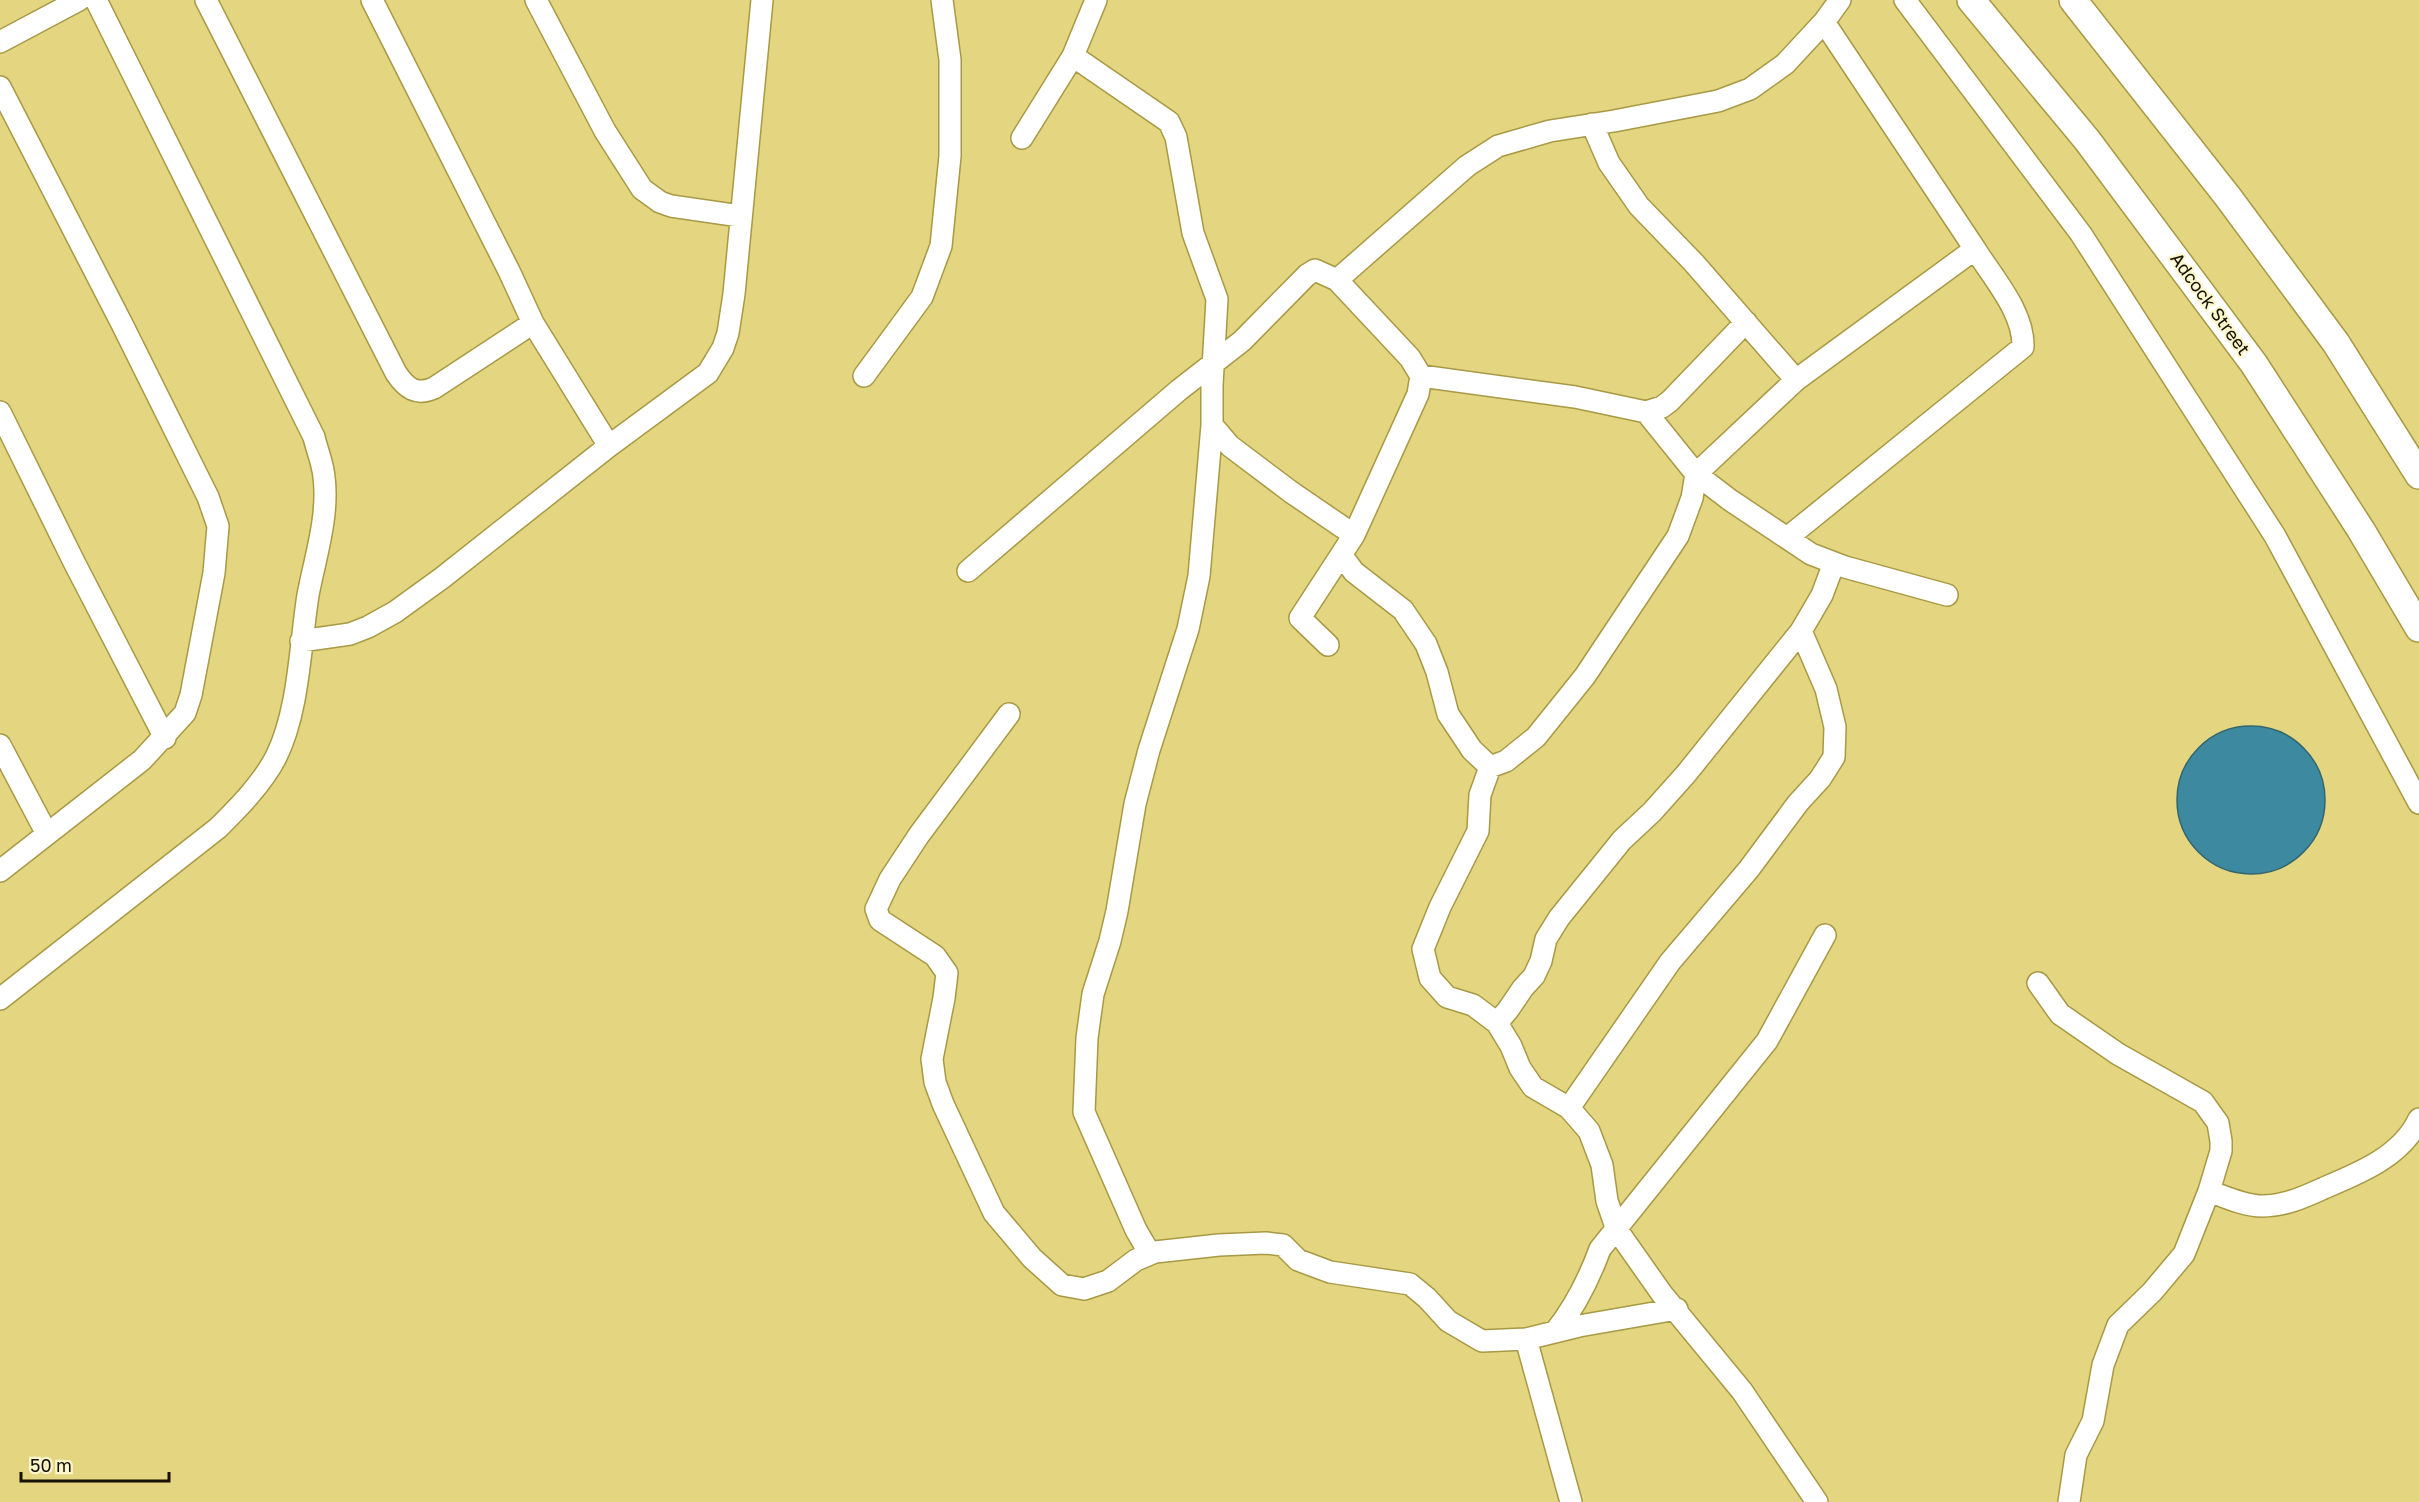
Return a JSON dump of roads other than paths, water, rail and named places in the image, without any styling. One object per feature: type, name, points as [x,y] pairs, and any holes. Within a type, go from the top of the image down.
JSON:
[{"type":"main road","name":"Adcock Street","points":[[1971,0],[2087,140],[2254,364],[2361,530],[2419,628]]},
{"type":"main road","points":[[2073,0],[2229,197],[2329,334],[2419,475]]},
{"type":"street","points":[[0,42],[79,0]]},
{"type":"street","points":[[0,999],[218,828],[249,795],[276,757],[295,689],[323,518],[324,477],[314,437],[96,0]]},
{"type":"street","points":[[206,0],[396,373],[410,390],[422,393],[434,388],[533,323]]},
{"type":"street","points":[[372,0],[533,323],[609,446]]},
{"type":"street","points":[[536,0],[605,131],[642,189],[660,202],[671,206],[740,216]]},
{"type":"street","points":[[302,641],[350,634],[395,612],[442,578],[609,446],[708,373],[719,358],[728,333],[762,0]]},
{"type":"street","points":[[864,376],[922,297],[941,246],[950,156],[950,72],[942,0]]},
{"type":"street","points":[[1022,138],[1072,56],[1096,0]]},
{"type":"street","points":[[1337,280],[1467,166],[1498,146],[1550,131],[1718,101],[1750,89],[1785,64],[1824,22],[1840,0]]},
{"type":"street","points":[[1905,0],[2081,234],[2275,536],[2419,803]]},
{"type":"street","points":[[1787,538],[2023,347],[2024,334],[2014,311],[1975,249],[1824,22]]},
{"type":"street","points":[[1072,56],[1169,122],[1176,137],[1193,233],[1217,299],[1212,425],[1199,576],[1186,637],[1149,750],[1135,804],[1117,911],[1093,993],[1087,1038],[1084,1112],[1136,1230],[1150,1254]]},
{"type":"street","points":[[0,87],[123,324],[215,512],[218,535],[214,573],[191,695],[185,713],[165,738],[123,776],[0,871]]},
{"type":"street","points":[[1592,124],[1610,163],[1626,189],[1796,380]]},
{"type":"street","points":[[1817,1502],[1742,1391],[1677,1309],[1662,1294],[1617,1230],[1607,1201],[1602,1165],[1589,1131],[1569,1108],[1533,1087],[1520,1068],[1511,1046],[1497,1023],[1473,1005],[1447,998],[1430,978],[1423,949],[1440,908],[1478,831],[1480,795],[1490,767],[1506,761],[1536,737],[1585,676],[1678,536],[1692,498],[1696,474],[1796,380],[1975,249]]},
{"type":"street","points":[[968,571],[1179,390],[1242,341],[1306,275],[1315,270],[1337,280],[1410,358],[1421,376],[1418,394],[1354,535],[1300,618],[1328,645]]},
{"type":"street","points":[[1421,376],[1575,398],[1646,412],[1662,407],[1670,401],[1746,322]]},
{"type":"street","points":[[0,412],[165,738]]},
{"type":"street","points":[[1646,412],[1696,474],[1730,500],[1811,554],[1834,563],[1947,595]]},
{"type":"street","points":[[1212,425],[1230,446],[1291,492],[1354,535]]},
{"type":"street","points":[[1342,556],[1354,572],[1403,610],[1426,645],[1437,672],[1448,714],[1472,750],[1490,767]]},
{"type":"street","points":[[1497,1023],[1534,976],[1541,961],[1546,939],[1559,918],[1622,840],[1652,812],[1686,774],[1801,631],[1822,595],[1834,563]]},
{"type":"street","points":[[1569,1108],[1670,962],[1749,869],[1798,803],[1820,779],[1834,757],[1835,728],[1826,689],[1801,631]]},
{"type":"street","points":[[1009,714],[919,835],[890,879],[876,909],[880,920],[935,956],[946,974],[944,998],[932,1059],[935,1082],[994,1213],[1032,1258],[1062,1285],[1084,1289],[1108,1281],[1136,1260],[1150,1254],[1219,1245],[1266,1244],[1283,1245],[1298,1260],[1321,1269],[1410,1284],[1427,1298],[1448,1321],[1482,1341],[1526,1339],[1677,1309]]},
{"type":"street","points":[[0,745],[47,834]]},
{"type":"street","points":[[1555,1332],[1571,1311],[1591,1273],[1600,1249],[1767,1041],[1825,935]]},
{"type":"street","points":[[2038,983],[2060,1014],[2118,1054],[2170,1081],[2203,1102],[2218,1123],[2221,1141],[2221,1151],[2209,1191],[2184,1254],[2152,1293],[2118,1325],[2103,1365],[2093,1421],[2076,1455],[2069,1502]]},
{"type":"street","points":[[2209,1191],[2261,1206],[2292,1202],[2358,1174],[2388,1156],[2414,1131],[2419,1119]]},
{"type":"street","points":[[1526,1339],[1571,1502]]},
{"type":"water","points":[[2251,726],[2279,731],[2304,747],[2320,772],[2325,800],[2320,828],[2304,853],[2279,869],[2251,874],[2223,869],[2198,853],[2182,828],[2177,800],[2182,772],[2198,747],[2223,731]]}]
